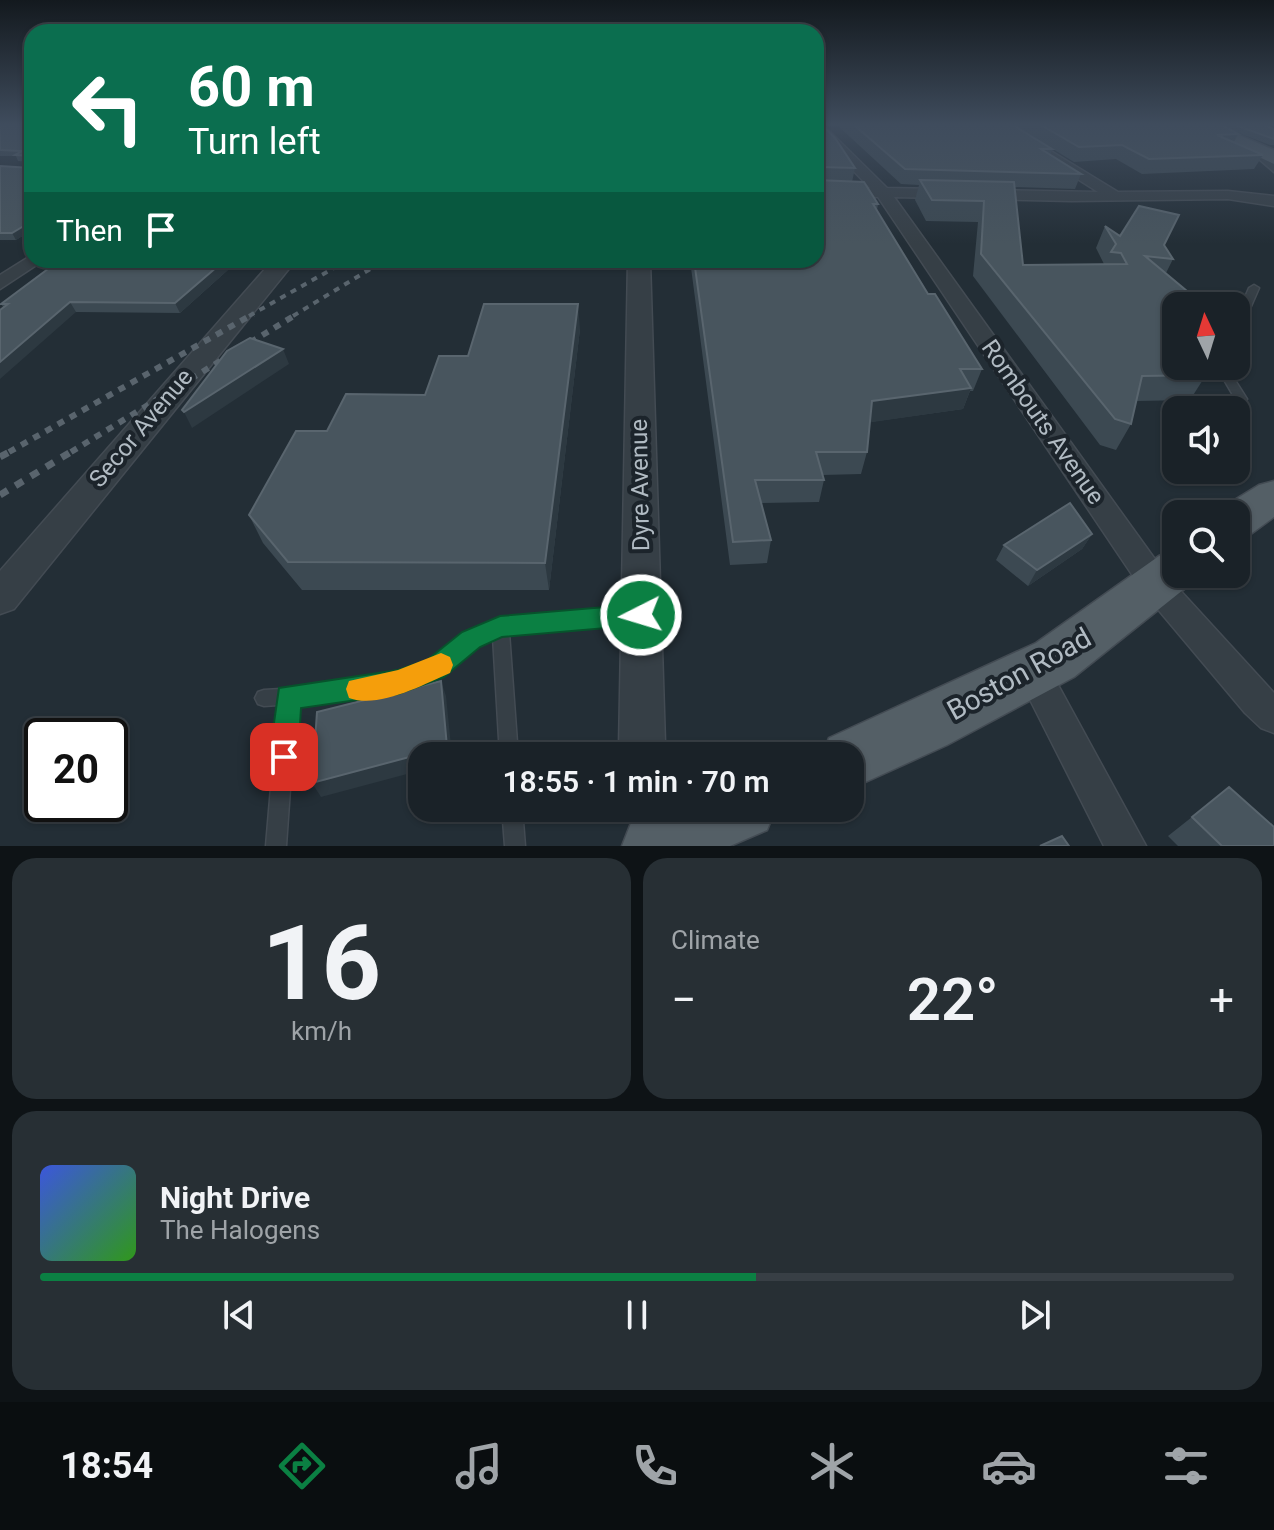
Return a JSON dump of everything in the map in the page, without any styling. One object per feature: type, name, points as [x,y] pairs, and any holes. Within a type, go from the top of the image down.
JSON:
[{"type":"main road","points":[[1250,512],[1274,496]]},
{"type":"main road","name":"Boston Road","points":[[864,752],[1033,672],[1098,631],[1162,580]]},
{"type":"main road","points":[[677,833],[707,822]]},
{"type":"street","name":"Rombouts Avenue","points":[[855,164],[883,193],[1162,572]]},
{"type":"street","points":[[1063,164],[1113,195]]},
{"type":"street","points":[[824,191],[1228,195],[1274,201]]},
{"type":"street","points":[[0,283],[24,266]]},
{"type":"street","name":"Secor Avenue","points":[[0,598],[278,268]]},
{"type":"street","name":"Dyre Avenue","points":[[639,268],[642,742]]},
{"type":"street","name":"Rombouts Avenue","points":[[1174,588],[1257,701],[1274,716]]},
{"type":"street","points":[[1033,672],[1126,846]]},
{"type":"lane","points":[[1250,297],[1254,288]]},
{"type":"lane","points":[[264,698],[333,694],[398,682],[435,669],[471,639],[500,626],[641,615]]},
{"type":"lane","points":[[500,626],[508,742]]},
{"type":"lane","points":[[276,846],[288,697]]},
{"type":"lane","points":[[513,822],[515,846]]},
{"type":"building","points":[[824,164],[853,164],[855,168],[824,167]]},
{"type":"building","points":[[900,164],[1066,164],[1081,174],[905,169]]},
{"type":"building","points":[[0,166],[24,168],[24,226],[12,233],[0,233]]},
{"type":"building","points":[[824,180],[864,182],[878,204],[873,204],[928,294],[935,294],[982,369],[960,369],[971,388],[872,401],[867,452],[816,452],[824,480],[755,480],[771,540],[733,542],[695,268],[824,268]]},
{"type":"building","points":[[920,180],[1014,182],[1023,265],[1127,264],[1121,253],[1111,252],[1116,244],[1105,226],[1120,236],[1139,206],[1179,215],[1164,245],[1173,259],[1145,256],[1188,292],[1162,292],[1162,376],[1142,376],[1131,424],[1115,419],[981,254],[984,201],[932,200]]},
{"type":"building","points":[[49,268],[216,268],[175,303],[70,302],[0,362],[0,310],[8,304],[1,304]]},
{"type":"building","points":[[484,304],[578,304],[545,563],[288,562],[249,515],[296,431],[327,431],[346,394],[425,395],[439,356],[468,356]]},
{"type":"building","points":[[250,338],[283,349],[184,412],[182,410],[227,351]]},
{"type":"building","points":[[1070,503],[1092,534],[1037,570],[1004,545]]},
{"type":"building","points":[[441,681],[447,742],[408,742],[408,757],[312,783],[317,712]]},
{"type":"building","points":[[1229,787],[1274,827],[1274,846],[1222,846],[1192,817]]},
{"type":"building","points":[[1062,836],[1069,846],[1040,846]]},
{"type":"railway","points":[[249,316],[334,268]]},
{"type":"railway","points":[[293,316],[372,268]]},
{"type":"railway","points":[[9,452],[253,314]]},
{"type":"railway","points":[[71,452],[297,314]]},
{"type":"railway","points":[[0,457],[13,450]]},
{"type":"railway","points":[[0,495],[74,450]]},
{"type":"slow traffic","points":[[359,689],[398,682],[441,665]]},
{"type":"route","points":[[284,757],[288,697],[333,694],[398,682],[435,669],[471,639],[500,626],[641,615]]}]
